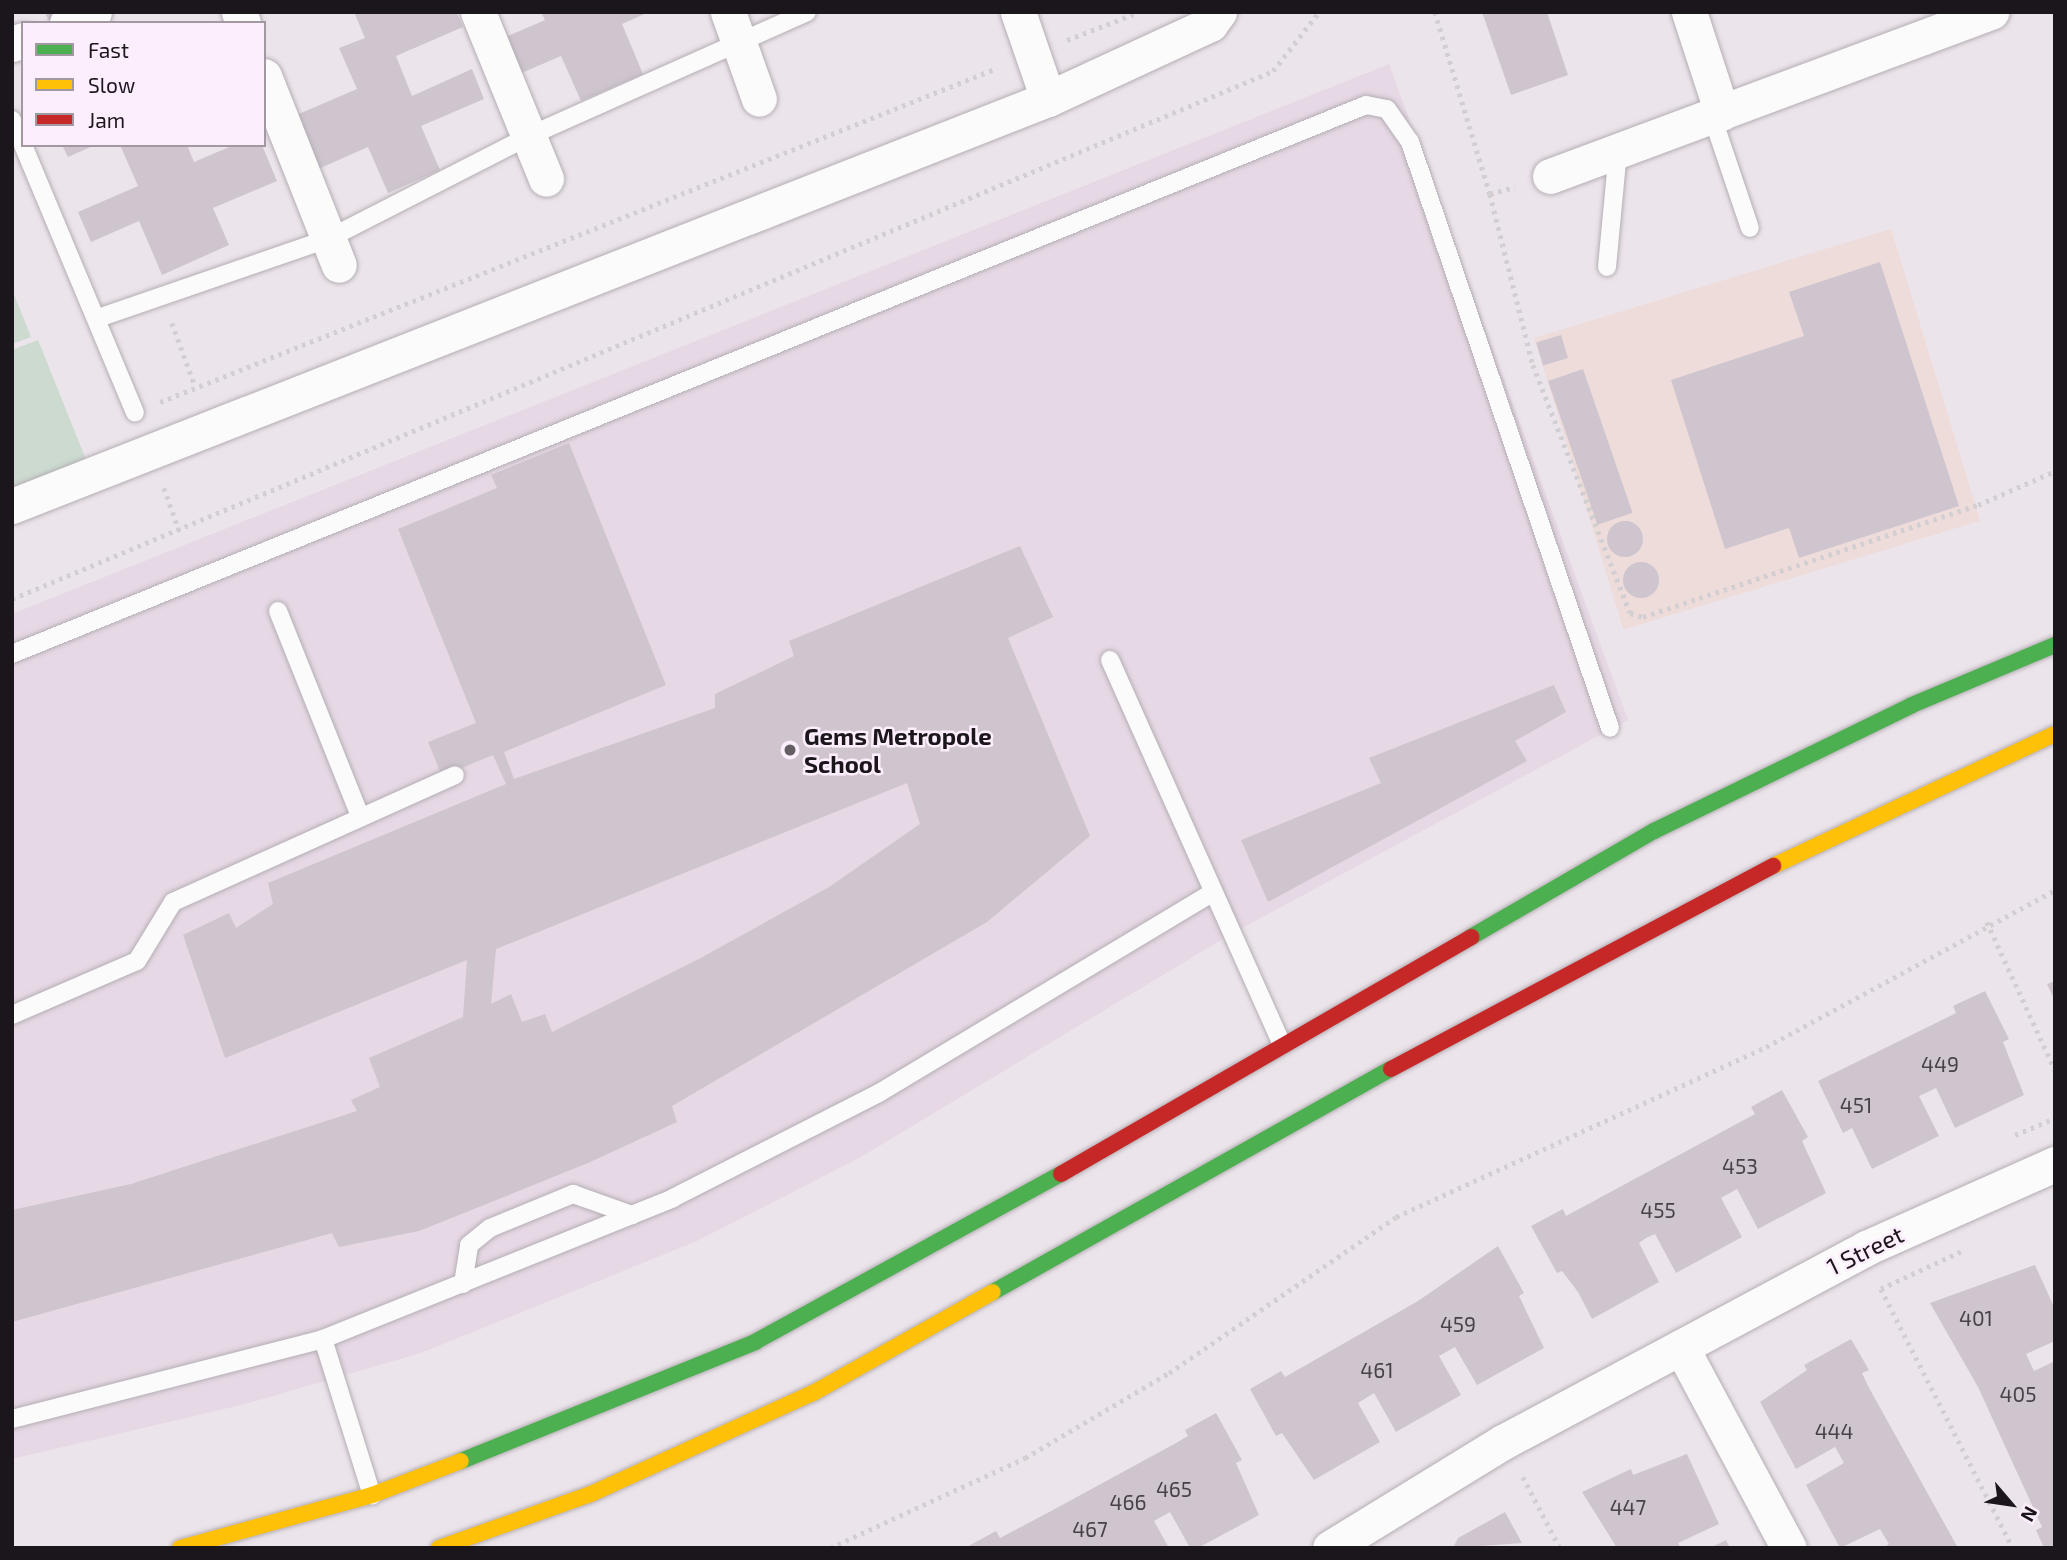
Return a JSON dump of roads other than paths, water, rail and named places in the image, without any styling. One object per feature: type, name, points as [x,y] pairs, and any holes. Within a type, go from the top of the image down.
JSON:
[{"type":"street","points":[[72,21],[94,12]]},
{"type":"street","points":[[478,12],[531,135],[546,179]]},
{"type":"street","points":[[728,12],[759,99]]},
{"type":"street","points":[[1018,12],[1048,99]]},
{"type":"street","points":[[12,506],[1048,99],[1210,24],[1219,12]]},
{"type":"street","points":[[1689,12],[1717,115]]},
{"type":"street","points":[[1550,176],[1991,12]]},
{"type":"street","points":[[266,81],[334,252]]},
{"type":"street","points":[[180,1548],[372,1494],[652,1389],[755,1342],[892,1272],[1654,831],[1912,705],[2055,645]]},
{"type":"street","points":[[439,1548],[591,1494],[813,1393],[1580,963],[1866,819],[2055,734]]},
{"type":"street","name":"1 Street","points":[[1332,1547],[1503,1442],[1866,1248],[2055,1164]]},
{"type":"street","points":[[1681,1347],[1789,1548]]},
{"type":"lane","points":[[98,318],[162,292],[334,252],[531,135],[742,46],[807,12]]},
{"type":"lane","points":[[12,654],[1366,105],[1387,109],[1410,142],[1610,728]]},
{"type":"lane","points":[[1717,115],[1751,228]]},
{"type":"lane","points":[[12,120],[21,140]]},
{"type":"lane","points":[[24,147],[98,318],[135,413]]},
{"type":"lane","points":[[1607,267],[1618,151]]},
{"type":"lane","points":[[278,611],[359,814]]},
{"type":"lane","points":[[1110,660],[1212,893],[1282,1044]]},
{"type":"lane","points":[[12,1015],[136,961],[173,902],[359,814],[455,775]]},
{"type":"lane","points":[[12,1419],[323,1339],[632,1215],[879,1093],[1212,893]]},
{"type":"lane","points":[[463,1284],[470,1245],[490,1228],[573,1194],[632,1215]]},
{"type":"lane","points":[[323,1339],[372,1494]]},
{"type":"place","name":"Gems Metropole School","points":[[790,750]]}]
